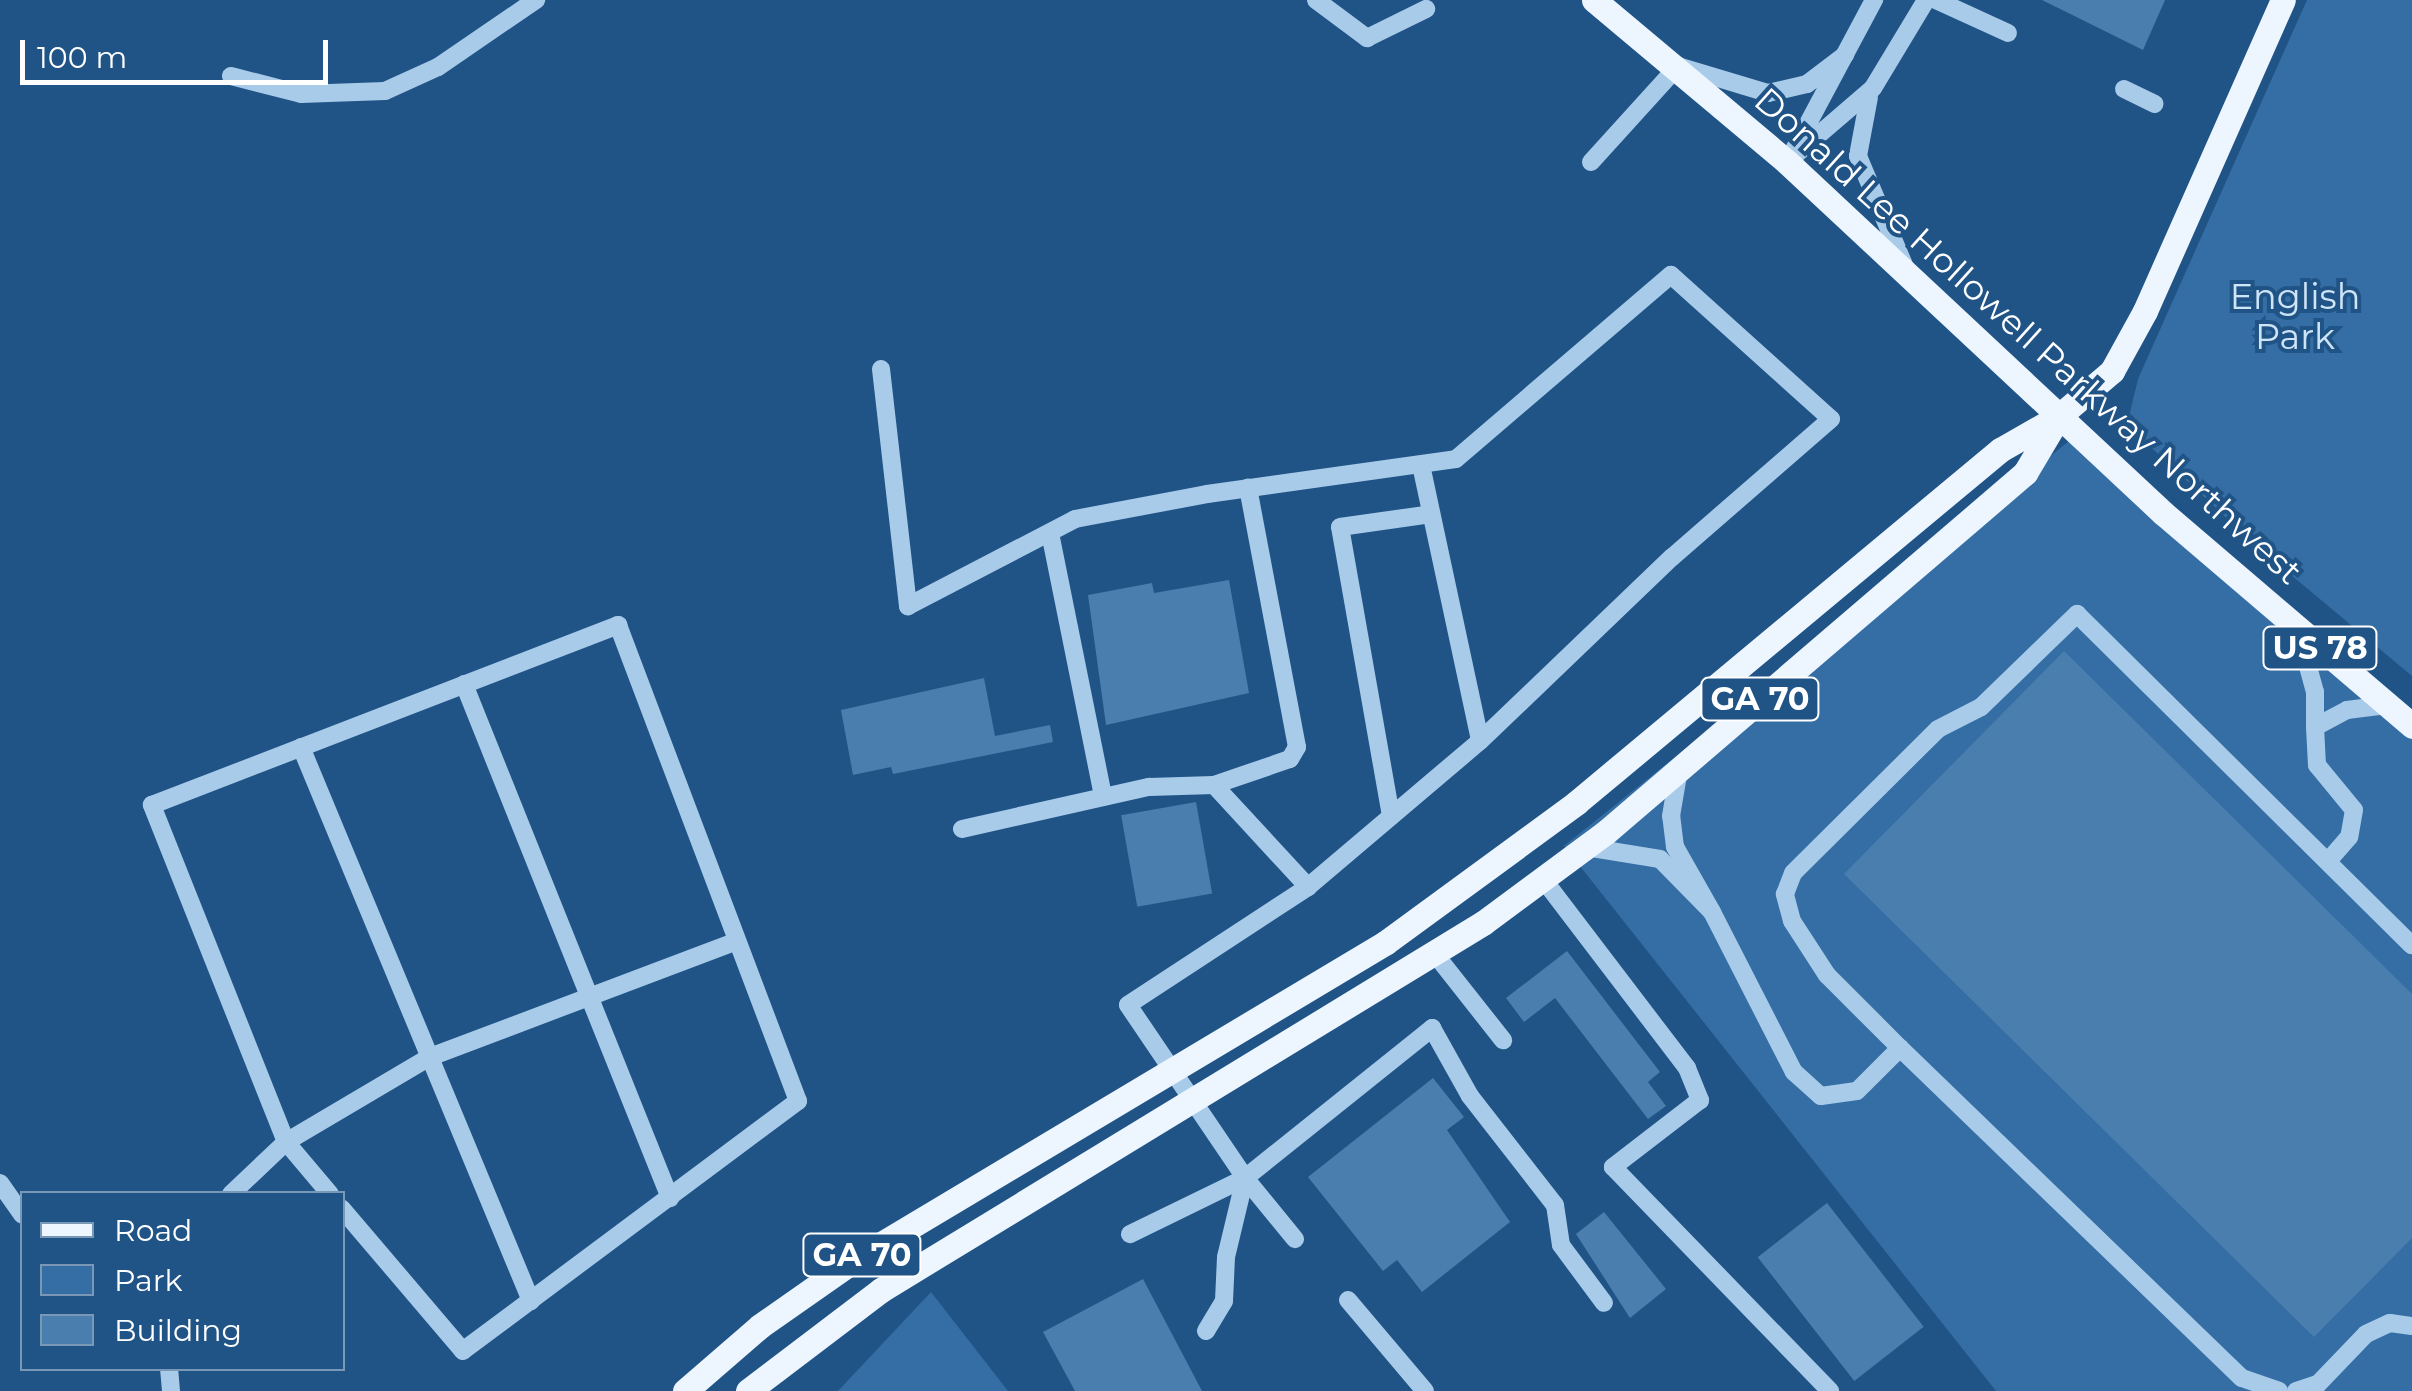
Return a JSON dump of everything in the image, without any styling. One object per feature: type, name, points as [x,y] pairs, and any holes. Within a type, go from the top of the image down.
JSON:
[{"type":"main road","name":"Donald Lee Hollowell Parkway Northwest","points":[[1594,0],[1678,66],[1788,162],[2058,417],[2412,726]]},
{"type":"main road","points":[[2058,417],[2112,371],[2145,312],[2284,0]]},
{"type":"main road","name":"GA 70","points":[[748,1391],[881,1290],[1435,954],[1542,879],[1679,769],[2025,473],[2058,417]]},
{"type":"main road","name":"GA 70","points":[[685,1391],[760,1326],[853,1260],[1385,943],[1576,803],[2000,450],[2058,417]]},
{"type":"street","points":[[230,76],[301,94],[385,91],[438,67],[536,0]]},
{"type":"street","points":[[1316,0],[1367,38],[1426,9]]},
{"type":"street","points":[[1788,162],[1874,0]]},
{"type":"street","points":[[1907,272],[1858,156],[1859,128],[1873,88],[1926,0]]},
{"type":"street","points":[[1936,0],[2008,33]]},
{"type":"street","points":[[1591,162],[1678,66],[1768,93],[1807,84],[1845,55]]},
{"type":"street","points":[[1788,162],[1873,88]]},
{"type":"street","points":[[2124,89],[2155,104]]},
{"type":"street","points":[[881,369],[908,606],[1075,519],[1248,488],[1456,460],[1672,275],[1831,419],[1672,557],[1480,741],[1308,887],[1128,1005],[1245,1178],[1296,1239]]},
{"type":"street","points":[[1420,465],[1480,741]]},
{"type":"street","points":[[962,828],[1103,798],[1214,785],[1290,758],[1297,746],[1248,488]]},
{"type":"street","points":[[1391,816],[1340,527],[1431,514]]},
{"type":"street","points":[[1050,532],[1103,798]]},
{"type":"street","points":[[2279,1391],[2242,1378],[1827,975],[1792,922],[1785,894],[1793,873],[1938,729],[1981,706],[2077,614],[2412,944]]},
{"type":"street","points":[[327,1191],[286,1142],[152,804],[618,624],[798,1102],[464,1351],[345,1212]]},
{"type":"street","points":[[2298,629],[2315,692],[2317,765],[2354,810],[2349,836],[2328,862]]},
{"type":"street","points":[[464,684],[670,1198]]},
{"type":"street","points":[[2315,728],[2346,710],[2387,705]]},
{"type":"street","points":[[301,747],[532,1300]]},
{"type":"street","points":[[1679,769],[1672,816],[1675,847],[1794,1072],[1821,1096],[1857,1091],[1900,1048]]},
{"type":"street","points":[[1214,785],[1308,887]]},
{"type":"street","points":[[1586,846],[1660,860],[1712,912]]},
{"type":"street","points":[[1542,879],[1688,1068],[1700,1100],[1613,1167],[1830,1391]]},
{"type":"street","points":[[234,1191],[286,1142],[430,1057],[738,940]]},
{"type":"street","points":[[1435,954],[1504,1040]]},
{"type":"street","points":[[1130,1234],[1245,1178],[1432,1028],[1470,1096],[1556,1205],[1561,1245],[1604,1302]]},
{"type":"street","points":[[1206,1331],[1224,1301],[1226,1257],[1245,1178]]},
{"type":"street","points":[[0,1183],[20,1212]]},
{"type":"street","points":[[1348,1300],[1390,1335],[1424,1391]]},
{"type":"street","points":[[2296,1391],[2318,1384],[2366,1334],[2390,1323],[2412,1326]]},
{"type":"green space","name":"English Park","points":[[2307,0],[2412,0],[2412,676],[2260,549],[2127,425],[2138,379]]},
{"type":"green space","points":[[2079,433],[2412,712],[2412,1391],[1996,1391],[1564,846]]},
{"type":"green space","points":[[931,1292],[1008,1391],[838,1391]]},
{"type":"building","points":[[2042,0],[2165,0],[2143,50]]},
{"type":"building","points":[[1229,580],[1249,693],[1106,725],[1088,595],[1152,583],[1154,593]]},
{"type":"building","points":[[2064,651],[2412,994],[2412,1238],[2314,1337],[1844,874]]},
{"type":"building","points":[[984,678],[995,736],[1050,725],[1053,742],[893,774],[891,767],[853,775],[841,710]]},
{"type":"building","points":[[1196,802],[1212,894],[1137,907],[1121,815]]},
{"type":"building","points":[[1567,951],[1660,1072],[1648,1082],[1666,1106],[1648,1119],[1555,998],[1524,1022],[1506,998]]},
{"type":"building","points":[[1433,1078],[1464,1117],[1447,1130],[1510,1222],[1422,1292],[1397,1260],[1383,1271],[1308,1177]]},
{"type":"building","points":[[1827,1203],[1924,1327],[1854,1381],[1758,1257]]},
{"type":"building","points":[[1604,1212],[1666,1289],[1630,1318],[1576,1234]]},
{"type":"building","points":[[1143,1279],[1202,1391],[1075,1391],[1043,1332]]}]
